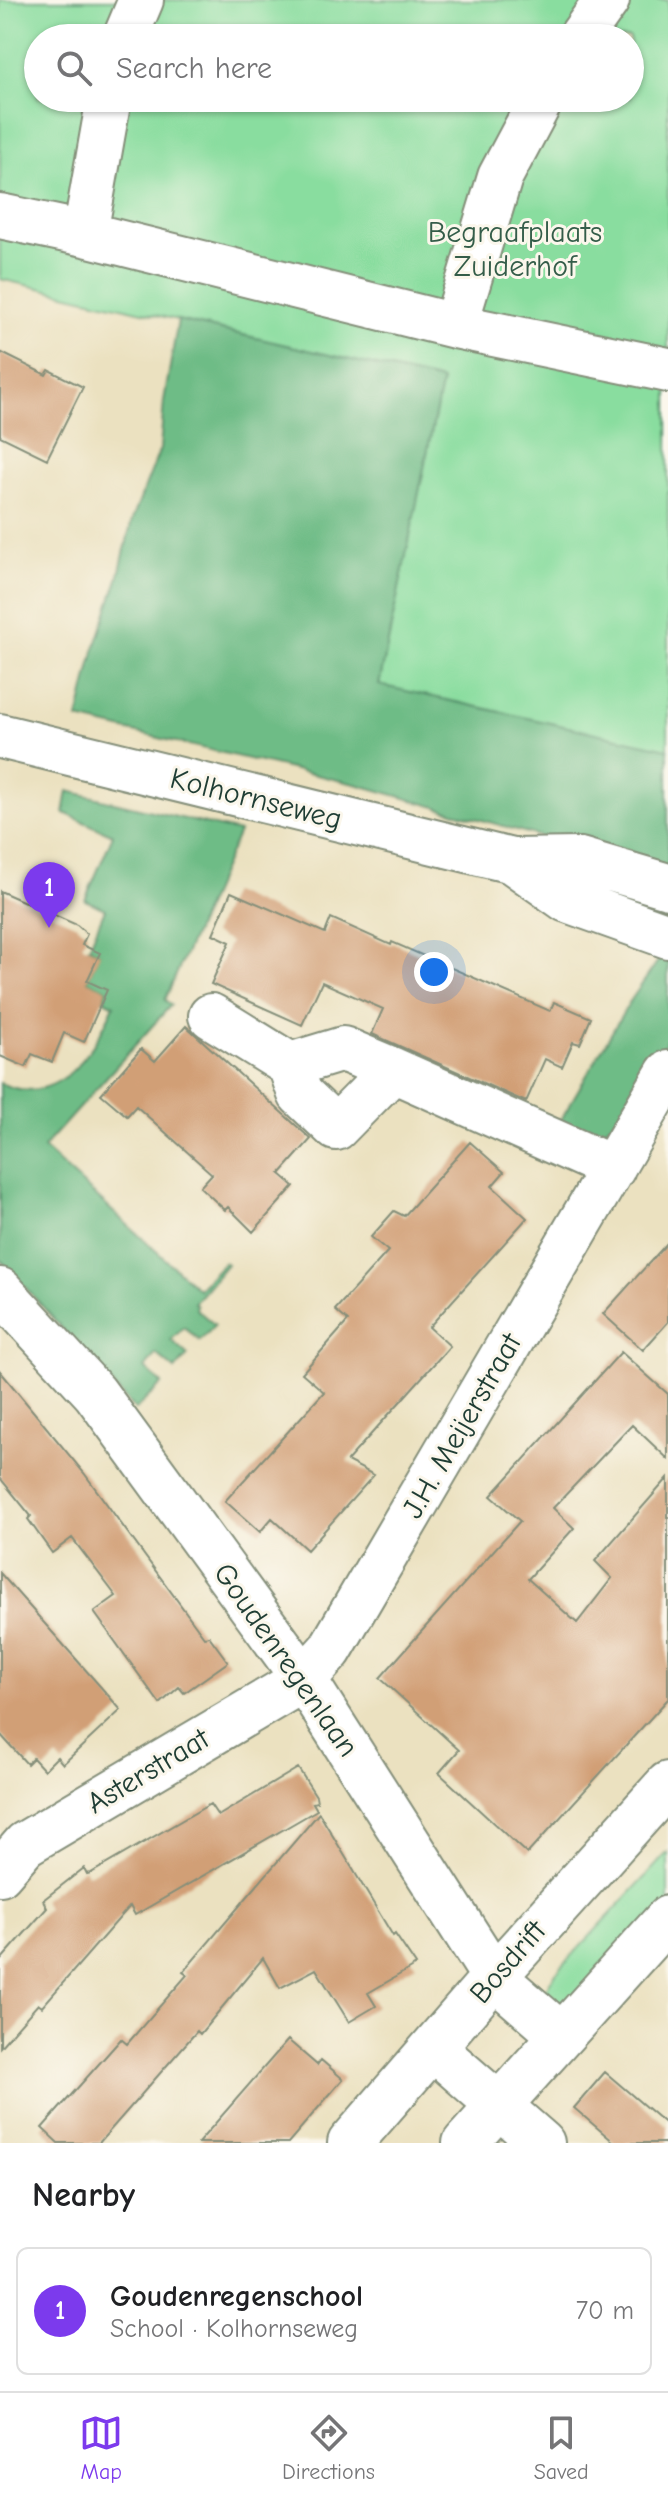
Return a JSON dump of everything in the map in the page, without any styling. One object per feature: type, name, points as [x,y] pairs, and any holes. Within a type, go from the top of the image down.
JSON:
[{"type":"street","points":[[131,24],[141,0]]},
{"type":"street","points":[[590,24],[607,0]]},
{"type":"street","points":[[85,234],[107,112]]},
{"type":"street","points":[[455,326],[500,177],[535,112]]},
{"type":"street","points":[[0,216],[85,234],[455,326],[668,370]]},
{"type":"street","name":"Kolhornseweg","points":[[0,736],[512,861],[580,860],[668,886]]},
{"type":"street","name":"Kolhornseweg","points":[[512,861],[567,900],[668,936]]},
{"type":"street","points":[[211,1016],[290,1065],[300,1094],[336,1128],[393,1070]]},
{"type":"street","points":[[290,1065],[343,1049],[613,1168]]},
{"type":"street","name":"J.H. Meijerstraat","points":[[304,1679],[330,1650],[668,1073]]},
{"type":"street","name":"Goudenregenlaan","points":[[0,1290],[95,1393],[304,1679],[494,1977],[561,2035]]},
{"type":"street","name":"Asterstraat","points":[[8,1845],[304,1679]]},
{"type":"street","name":"Bosdrift","points":[[350,2143],[668,1784]]},
{"type":"street","points":[[465,2143],[668,1918]]},
{"type":"street","points":[[433,2048],[542,2143]]},
{"type":"green space","name":"Begraafplaats Zuiderhof","points":[[0,0],[668,0],[668,873],[379,685],[442,381],[0,279]]},
{"type":"green space","points":[[178,320],[442,381],[379,685],[668,749],[668,873],[359,785],[78,719],[132,520],[160,449],[164,401]]},
{"type":"green space","points":[[68,791],[239,832],[165,1000],[171,1005],[43,1148],[198,1289],[224,1262],[227,1264],[194,1303],[196,1309],[215,1325],[200,1341],[184,1327],[171,1340],[188,1355],[175,1370],[156,1354],[145,1368],[162,1384],[135,1410],[0,1259],[0,1083],[21,1089],[40,1089],[57,1082],[85,1057],[114,1005],[104,1000],[107,990],[87,981],[99,953],[89,947],[105,909],[85,900],[113,835],[64,813]]},
{"type":"green space","points":[[662,955],[668,957],[668,1039],[617,1119],[603,1131],[585,1137],[556,1128],[629,1003]]},
{"type":"green space","points":[[668,1852],[668,1920],[571,2023],[544,1993],[554,1975]]},
{"type":"building","points":[[0,352],[46,375],[49,370],[83,387],[47,459],[0,436]]},
{"type":"building","points":[[0,891],[77,925],[87,934],[82,945],[100,953],[87,981],[107,990],[84,1042],[64,1033],[52,1062],[32,1054],[26,1067],[0,1056]]},
{"type":"building","points":[[231,892],[325,933],[331,918],[550,1011],[554,1002],[591,1018],[580,1044],[573,1042],[562,1067],[545,1059],[526,1102],[372,1034],[383,1009],[322,982],[302,1025],[211,984],[230,942],[213,934]]},
{"type":"building","points":[[186,1026],[311,1139],[280,1174],[294,1186],[253,1232],[228,1207],[225,1210],[200,1187],[212,1174],[136,1106],[127,1116],[101,1094],[141,1049],[155,1061]]},
{"type":"building","points":[[470,1142],[504,1172],[492,1186],[527,1218],[429,1327],[450,1346],[347,1461],[374,1475],[307,1550],[272,1518],[260,1532],[225,1501],[324,1392],[302,1373],[348,1321],[335,1310],[388,1251],[371,1237],[394,1211],[404,1216]]},
{"type":"building","points":[[668,1242],[668,1322],[643,1350],[603,1314]]},
{"type":"building","points":[[621,1352],[668,1394],[668,1459],[632,1425],[553,1508],[574,1528],[528,1579],[577,1623],[612,1578],[595,1561],[668,1478],[668,1699],[527,1854],[439,1773],[459,1750],[380,1678],[520,1521],[491,1496]]},
{"type":"building","points":[[0,1371],[84,1473],[204,1637],[209,1636],[228,1662],[184,1693],[179,1687],[160,1704],[94,1612],[116,1596],[72,1538],[52,1553],[28,1519],[31,1516],[0,1478]]},
{"type":"building","points":[[0,1573],[121,1710],[63,1764],[57,1757],[44,1770],[33,1758],[27,1764],[0,1734]]},
{"type":"building","points":[[298,1768],[316,1796],[317,1802],[313,1803],[317,1810],[135,1915],[130,1906],[42,2007],[38,2004],[0,2047],[0,1961],[47,1908],[43,1900],[84,1868],[87,1874],[91,1873],[210,1804],[218,1816]]},
{"type":"building","points":[[319,1813],[393,1936],[395,1934],[416,1965],[368,1993],[376,2006],[349,2022],[316,1969],[280,1988],[263,1958],[200,2034],[197,2031],[99,2143],[58,2143],[42,2128],[121,2039],[127,2044],[187,1975],[183,1972]]},
{"type":"building","points":[[288,2040],[317,2065],[321,2060],[343,2079],[288,2143],[198,2143]]},
{"type":"building","points":[[605,2072],[668,2126],[668,2143],[615,2143],[574,2108]]},
{"type":"place","name":"Goudenregenschool","points":[[49,928]]}]
